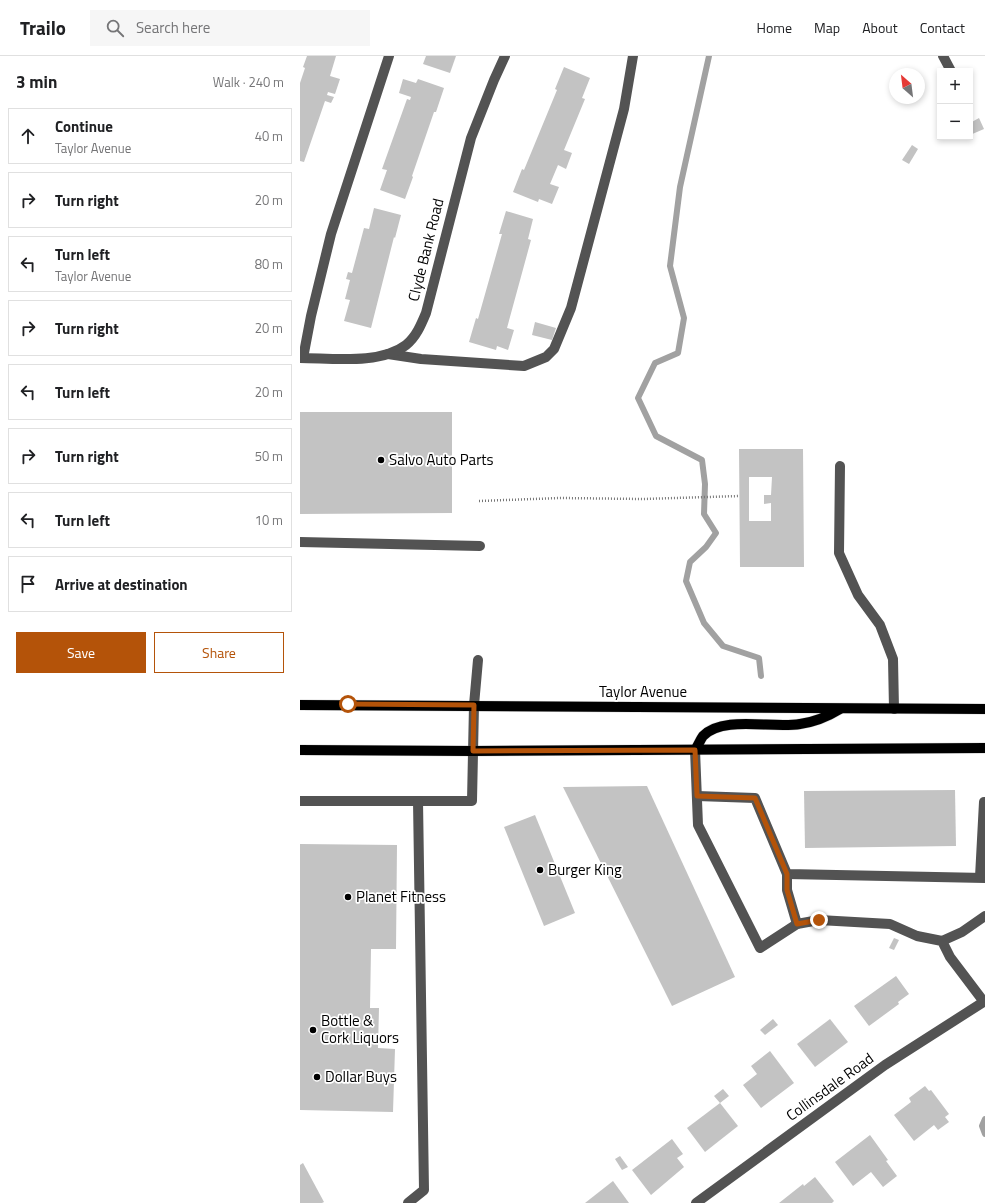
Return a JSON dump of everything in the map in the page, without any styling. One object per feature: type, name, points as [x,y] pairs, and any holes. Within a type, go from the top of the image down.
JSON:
[{"type":"main road","name":"Taylor Avenue","points":[[300,705],[985,709]]},
{"type":"main road","points":[[695,750],[703,736],[715,728],[727,725],[799,725],[824,718],[842,708]]},
{"type":"main road","points":[[300,750],[473,751],[985,748]]},
{"type":"street","points":[[302,358],[331,234],[388,56]]},
{"type":"street","name":"Clyde Bank Road","points":[[302,358],[364,358],[388,354],[406,345],[420,328],[426,313],[471,138],[505,56]]},
{"type":"street","points":[[388,354],[422,359],[524,366],[546,357],[554,349],[571,308],[624,109],[633,56]]},
{"type":"street","points":[[943,56],[949,68]]},
{"type":"street","points":[[840,466],[839,553],[858,595],[880,625],[893,659],[894,709]]},
{"type":"street","points":[[300,542],[480,546]]},
{"type":"street","points":[[300,800],[472,801],[474,705],[478,660]]},
{"type":"street","points":[[695,750],[698,825],[760,948],[797,924],[819,920],[890,924],[917,936],[942,941],[962,932],[985,916]]},
{"type":"street","points":[[697,796],[755,798],[787,874],[787,890],[797,924]]},
{"type":"street","points":[[408,1203],[424,1190],[418,801]]},
{"type":"street","points":[[787,874],[983,878],[985,802]]},
{"type":"street","points":[[942,941],[950,957],[985,1002]]},
{"type":"street","name":"Collinsdale Road","points":[[696,1203],[886,1065],[985,1002]]},
{"type":"path","points":[[479,501],[560,498],[643,499],[740,496]]},
{"type":"building","points":[[307,56],[336,56],[330,76],[340,79],[335,94],[328,92],[327,95],[334,97],[331,103],[325,101],[304,162],[300,161],[300,83]]},
{"type":"building","points":[[426,56],[456,56],[450,73],[423,64]]},
{"type":"building","points":[[564,67],[590,78],[582,98],[585,99],[564,150],[572,153],[566,169],[558,165],[550,184],[559,187],[552,204],[539,199],[538,202],[513,192],[522,169],[524,170],[557,90],[555,89]]},
{"type":"building","points":[[403,79],[416,83],[418,79],[444,88],[436,112],[434,112],[405,199],[380,190],[387,170],[382,169],[407,99],[410,100],[411,97],[399,93]]},
{"type":"building","points":[[979,118],[984,129],[973,134],[973,121]]},
{"type":"building","points":[[912,145],[918,149],[909,164],[902,160]]},
{"type":"building","points":[[374,208],[401,215],[371,328],[344,321],[350,300],[345,299],[350,280],[346,279],[348,272],[352,273],[364,228],[369,229]]},
{"type":"building","points":[[506,211],[533,219],[528,239],[531,240],[507,328],[514,330],[508,350],[497,346],[496,350],[469,342],[476,318],[478,319],[502,234],[499,234]]},
{"type":"building","points":[[535,322],[556,328],[552,340],[532,335]]},
{"type":"building","points":[[300,412],[452,412],[452,513],[300,514]]},
{"type":"building","points":[[739,449],[803,449],[804,567],[740,567]],"holes":[[[749,477],[772,477],[771,495],[764,495],[764,504],[771,503],[771,521],[749,521]]]},
{"type":"building","points":[[647,786],[735,977],[672,1006],[563,787]]},
{"type":"building","points":[[955,790],[956,846],[805,848],[804,791]]},
{"type":"building","name":"Burger King","points":[[535,815],[575,913],[544,926],[504,827]]},
{"type":"building","points":[[300,844],[397,845],[396,949],[371,949],[370,1008],[379,1008],[378,1048],[395,1049],[393,1112],[300,1110]]},
{"type":"building","points":[[894,938],[899,940],[894,950],[889,948]]},
{"type":"building","points":[[896,976],[909,994],[898,1002],[899,1004],[869,1026],[854,1006]]},
{"type":"building","points":[[773,1019],[778,1025],[765,1035],[760,1030]]},
{"type":"building","points":[[830,1019],[848,1042],[815,1067],[797,1044]]},
{"type":"building","points":[[770,1051],[794,1083],[761,1108],[743,1085],[757,1074],[751,1066]]},
{"type":"building","points":[[925,1086],[929,1091],[931,1090],[949,1114],[945,1117],[949,1122],[938,1130],[934,1125],[914,1141],[894,1115],[911,1102],[909,1098]]},
{"type":"building","points":[[723,1089],[729,1096],[720,1103],[714,1096]]},
{"type":"building","points":[[720,1103],[738,1126],[705,1152],[687,1128]]},
{"type":"building","points":[[870,1135],[888,1160],[886,1161],[897,1176],[883,1187],[871,1172],[853,1186],[835,1162]]},
{"type":"building","points":[[672,1139],[683,1154],[677,1158],[684,1167],[651,1195],[632,1170]]},
{"type":"building","points":[[620,1156],[628,1167],[622,1170],[615,1159]]},
{"type":"building","points":[[303,1163],[324,1202],[300,1203],[300,1165]]},
{"type":"building","points":[[815,1177],[834,1201],[832,1203],[779,1203],[803,1184],[804,1186]]},
{"type":"building","points":[[613,1181],[629,1203],[585,1203]]},
{"type":"waterway","points":[[709,56],[680,187],[670,266],[684,318],[678,353],[655,363],[638,398],[656,436],[702,460],[705,484],[704,514],[716,533],[706,547],[690,562],[686,581],[704,623],[723,646],[759,658],[761,676]]},
{"type":"waterway","points":[[985,1119],[982,1126],[985,1134]]},
{"type":"place","name":"Salvo Auto Parts","points":[[381,460]]},
{"type":"place","name":"Burger King","points":[[540,870]]},
{"type":"place","name":"Planet Fitness","points":[[348,897]]},
{"type":"place","name":"Bottle & Cork Liquors","points":[[313,1030]]},
{"type":"place","name":"Dollar Buys","points":[[317,1077]]},
{"type":"route","points":[[348,704],[474,705],[473,751],[695,750],[697,796],[755,798],[787,874],[787,890],[797,924],[819,920]]}]
